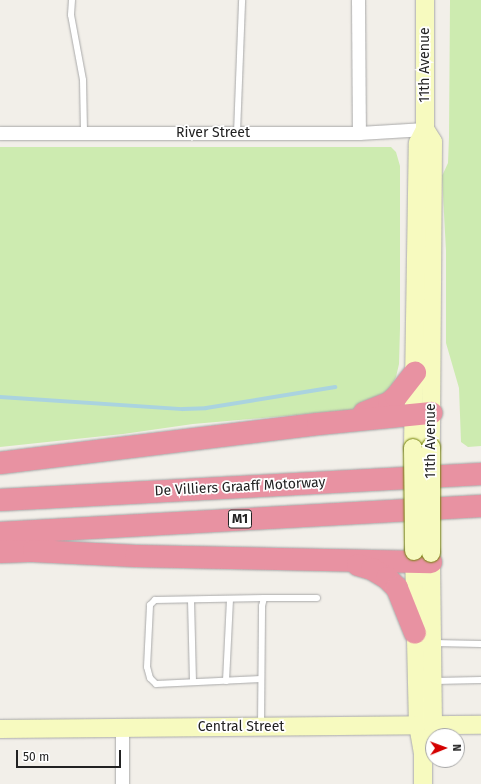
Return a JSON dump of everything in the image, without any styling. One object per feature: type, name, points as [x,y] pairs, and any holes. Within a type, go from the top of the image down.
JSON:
[{"type":"highway","points":[[318,424],[383,407],[396,397],[415,373]]},
{"type":"highway","points":[[0,463],[318,424],[423,413]]},
{"type":"highway","name":"De Villiers Graaff Motorway","points":[[0,500],[481,474]]},
{"type":"highway","name":"M1","points":[[0,533],[481,506]]},
{"type":"highway","points":[[0,552],[34,551],[136,556],[344,561],[423,557]]},
{"type":"highway","points":[[344,561],[372,569],[387,578],[397,588],[424,638]]},
{"type":"main road","name":"11th Avenue","points":[[423,557],[431,447],[415,373],[418,143],[425,129],[426,0]]},
{"type":"main road","name":"11th Avenue","points":[[425,129],[433,142],[423,413],[413,448],[423,557],[426,725]]},
{"type":"main road","name":"11th Avenue","points":[[423,784],[423,753],[433,680],[424,638]]},
{"type":"main road","name":"Central Street","points":[[0,729],[481,725]]},
{"type":"street","points":[[358,0],[359,133]]},
{"type":"street","name":"River Street","points":[[0,133],[359,133],[425,129]]},
{"type":"street","points":[[122,728],[122,784]]},
{"type":"lane","points":[[72,0],[71,15],[83,80],[84,133]]},
{"type":"lane","points":[[237,133],[242,0]]},
{"type":"lane","points":[[261,727],[262,606],[264,598]]},
{"type":"lane","points":[[261,679],[156,684],[150,678],[147,668],[150,604],[155,600],[317,598]]},
{"type":"lane","points":[[191,600],[193,682]]},
{"type":"lane","points":[[226,681],[230,600]]},
{"type":"lane","points":[[424,638],[481,644]]},
{"type":"lane","points":[[433,680],[481,680]]},
{"type":"green space","points":[[450,0],[481,0],[481,446],[468,447],[461,442],[459,388],[446,343],[446,251],[442,176],[448,163]]},
{"type":"green space","points":[[0,147],[391,147],[396,152],[400,166],[400,328],[399,364],[396,377],[387,394],[364,409],[193,424],[123,434],[0,447]]},
{"type":"waterway","points":[[0,397],[183,409],[206,408],[335,387]]}]
